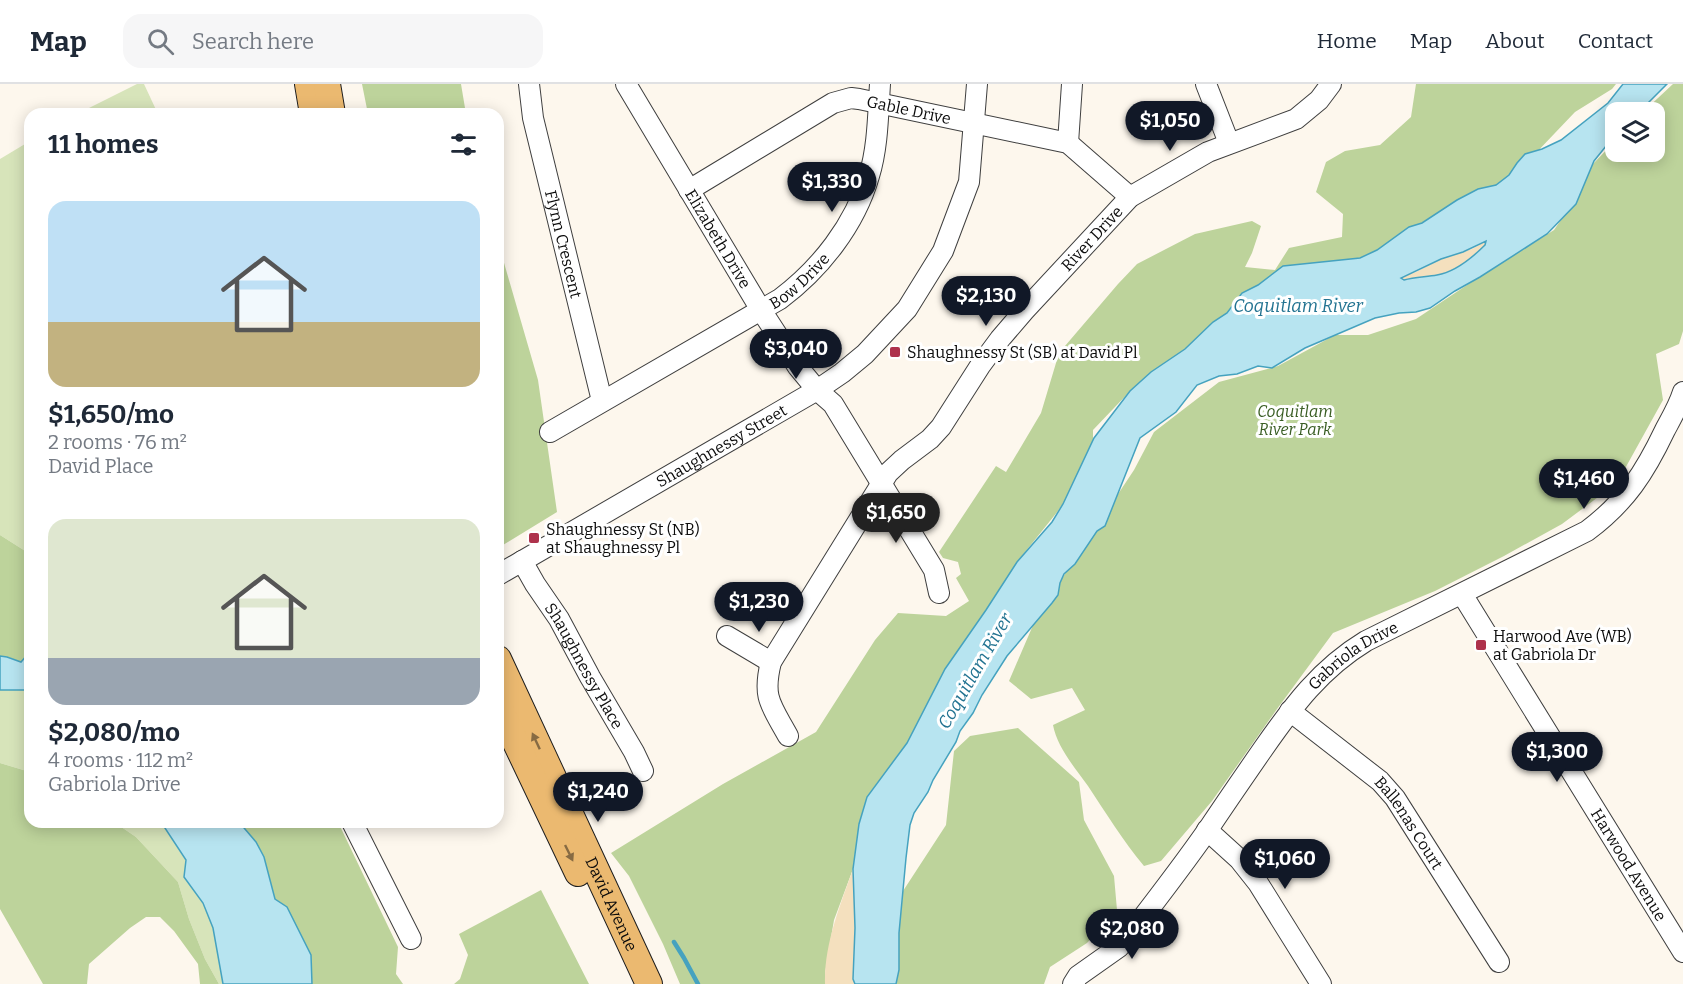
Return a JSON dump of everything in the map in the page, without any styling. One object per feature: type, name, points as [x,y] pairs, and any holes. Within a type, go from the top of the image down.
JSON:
[{"type":"main road","points":[[308,84],[312,108]]},
{"type":"main road","points":[[327,84],[332,108]]},
{"type":"main road","name":"David Avenue","points":[[504,672],[649,984]]},
{"type":"main road","name":"David Avenue","points":[[504,718],[631,984]]},
{"type":"street","name":"Flynn Crescent","points":[[529,84],[532,118],[602,401]]},
{"type":"street","name":"Elizabeth Drive","points":[[626,84],[761,310],[798,367],[817,390],[833,404],[934,570],[939,593]]},
{"type":"street","name":"Shaughnessy Street","points":[[504,572],[817,390],[865,354],[907,309],[943,251],[969,182],[977,84]]},
{"type":"street","points":[[1072,84],[1068,143],[1130,198]]},
{"type":"street","points":[[1206,84],[1229,143]]},
{"type":"street","name":"River Drive","points":[[771,662],[888,474],[935,433],[980,366],[1012,325],[1130,198],[1208,152],[1296,119],[1319,100],[1331,84]]},
{"type":"street","name":"Bow Drive","points":[[550,432],[761,310],[792,290],[830,252],[857,209],[870,174],[880,94]]},
{"type":"street","name":"Gable Drive","points":[[689,190],[833,103],[880,94],[991,128],[1068,143]]},
{"type":"street","name":"Gabriola Drive","points":[[1073,984],[1078,976],[1119,946],[1130,934],[1207,831],[1290,711],[1334,662],[1384,631],[1587,531],[1607,516],[1635,484],[1682,396]]},
{"type":"street","name":"Shaughnessy Place","points":[[522,561],[559,619],[643,771]]},
{"type":"street","name":"Harwood Avenue","points":[[1462,594],[1683,952]]},
{"type":"street","points":[[727,636],[771,662],[767,679],[767,694],[788,736]]},
{"type":"street","name":"Ballenas Court","points":[[1290,711],[1380,781],[1395,798],[1499,962]]},
{"type":"street","points":[[355,828],[411,939]]},
{"type":"street","points":[[1207,831],[1239,859],[1258,883],[1321,984]]},
{"type":"green space","points":[[137,84],[144,84],[155,108],[89,108]]},
{"type":"green space","points":[[362,84],[461,84],[465,108],[367,108]]},
{"type":"green space","points":[[1416,84],[1616,84],[1612,89],[1575,112],[1515,175],[1148,387],[1135,386],[1093,430],[1093,457],[1058,511],[1017,562],[945,669],[907,743],[867,797],[859,824],[853,869],[834,920],[825,984],[680,984],[629,876],[611,853],[723,784],[816,732],[875,640],[898,613],[946,616],[969,601],[956,578],[961,574],[958,562],[943,558],[939,552],[996,466],[1006,472],[1041,413],[1059,353],[1118,284],[1137,264],[1195,234],[1252,221],[1261,226],[1245,267],[1275,270],[1289,248],[1342,237],[1343,214],[1316,192],[1326,162],[1345,151],[1380,145],[1411,117]]},
{"type":"green space","name":"Coquitlam River Park","points":[[1673,84],[1683,84],[1683,331],[1679,344],[1656,354],[1663,400],[1617,483],[1562,524],[1504,556],[1435,591],[1333,633],[1212,801],[1161,861],[1144,866],[1058,741],[1053,725],[1085,710],[1072,688],[1031,699],[1009,681],[1037,616],[1134,470],[1154,432],[1219,382],[1278,366],[1335,335],[1368,335],[1416,319],[1554,230],[1576,198],[1591,166],[1605,151],[1605,162],[1665,162],[1665,102],[1654,102]]},
{"type":"green space","points":[[24,145],[24,550],[0,535],[0,159]]},
{"type":"green space","points":[[504,263],[538,380],[557,512],[504,544]]},
{"type":"green space","points":[[0,535],[24,550],[24,659],[21,662],[0,656]]},
{"type":"green space","points":[[0,690],[24,690],[24,770],[0,763]]},
{"type":"green space","points":[[1018,728],[1079,782],[1084,820],[1114,876],[1117,910],[1087,943],[1050,967],[1044,984],[896,984],[899,970],[899,933],[903,891],[946,825],[954,751],[970,736]]},
{"type":"green space","points":[[0,763],[24,770],[24,828],[123,828],[136,837],[178,882],[189,919],[205,959],[219,984],[200,984],[198,964],[174,931],[160,917],[146,917],[89,964],[87,984],[43,984],[0,909]]},
{"type":"green space","points":[[123,828],[165,828],[186,861],[184,877],[203,903],[213,928],[223,984],[219,984],[205,959],[189,919],[178,882],[136,837]]},
{"type":"green space","points":[[244,828],[341,828],[398,947],[396,974],[403,984],[312,984],[311,955],[287,907],[275,899],[264,857],[256,842]]},
{"type":"green space","points":[[541,890],[589,984],[454,984],[460,979],[468,955],[459,934]]},
{"type":"sand","points":[[1486,241],[1485,245],[1475,254],[1450,271],[1404,280],[1401,277],[1441,259],[1472,249]]},
{"type":"sand","points":[[853,869],[855,928],[853,979],[855,984],[825,984],[830,940]]},
{"type":"water","name":"Coquitlam River","points":[[1623,84],[1667,84],[1649,102],[1609,102]]},
{"type":"water","name":"Coquitlam River","points":[[1605,105],[1605,147],[1594,161],[1576,204],[1547,234],[1430,308],[1375,318],[1305,348],[1272,368],[1258,366],[1237,374],[1219,376],[1197,385],[1176,412],[1140,438],[1105,526],[1097,531],[1075,564],[1064,574],[1058,595],[1052,603],[1007,656],[960,731],[928,792],[914,813],[910,825],[906,858],[899,933],[899,970],[896,984],[855,984],[853,979],[855,928],[853,869],[859,824],[867,797],[907,743],[945,669],[1017,562],[1052,522],[1094,438],[1130,391],[1227,313],[1242,293],[1258,285],[1283,266],[1360,258],[1377,250],[1409,227],[1422,223],[1457,200],[1478,189],[1496,185],[1509,175],[1525,154],[1561,140]],"holes":[[[1486,241],[1485,245],[1450,271],[1437,275],[1404,280],[1401,278]]]},
{"type":"water","points":[[0,656],[21,662],[24,659],[24,690],[0,690]]},
{"type":"water","points":[[165,828],[244,828],[256,842],[264,857],[275,899],[287,907],[311,955],[312,984],[223,984],[213,928],[203,903],[184,877],[186,860]]},
{"type":"waterway","points":[[674,942],[698,984]]},
{"type":"place","name":"Shaughnessy St (SB) at David Pl","points":[[895,352]]},
{"type":"place","name":"Shaughnessy St (NB) at Shaughnessy Pl","points":[[534,538]]},
{"type":"place","name":"Harwood Ave (WB) at Gabriola Dr","points":[[1481,645]]}]
